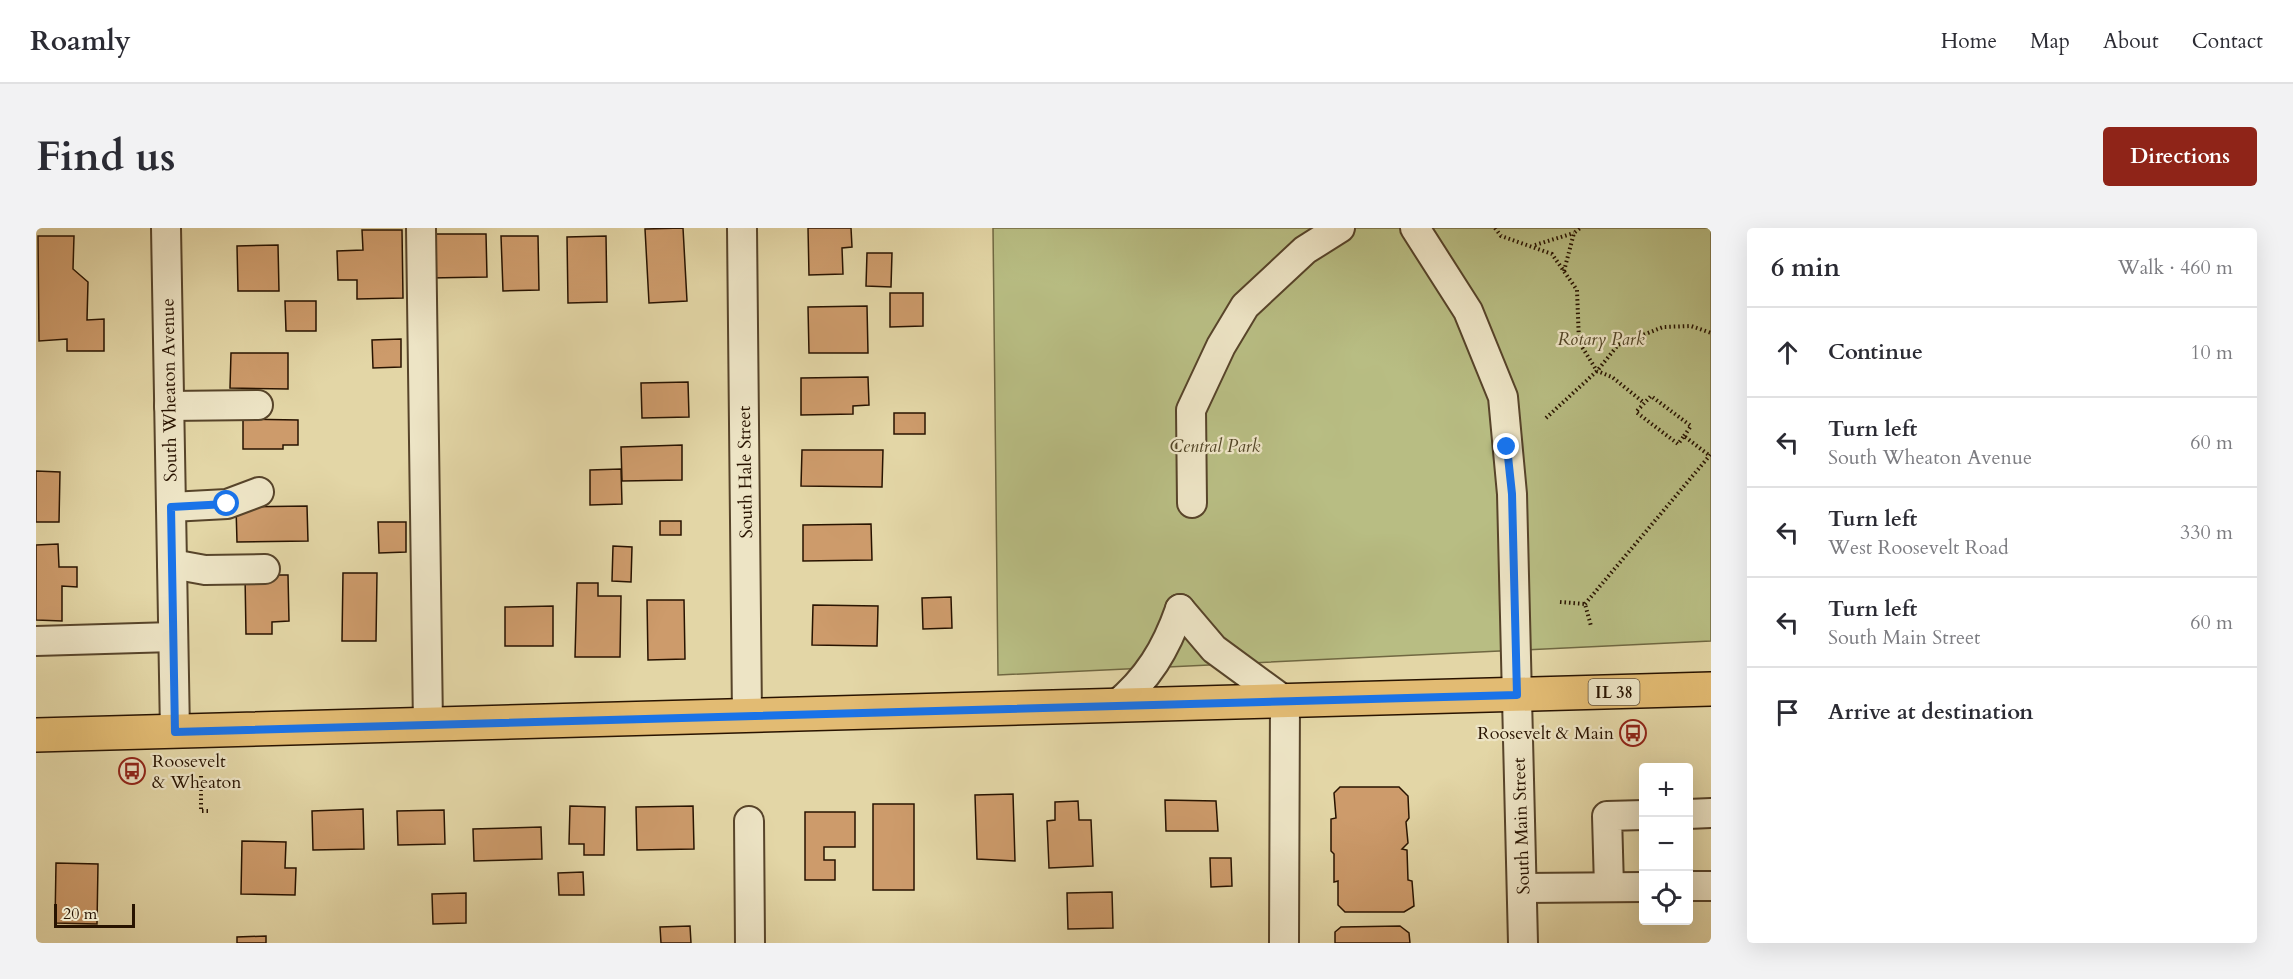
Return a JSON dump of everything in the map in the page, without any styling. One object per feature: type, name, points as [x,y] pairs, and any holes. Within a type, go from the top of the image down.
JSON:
[{"type":"main road","name":"IL 38","points":[[36,735],[1711,689]]},
{"type":"street","name":"South Wheaton Avenue","points":[[166,228],[175,732]]},
{"type":"street","points":[[421,228],[428,725]]},
{"type":"street","name":"South Hale Street","points":[[742,228],[747,716]]},
{"type":"street","points":[[1192,503],[1191,410],[1221,346],[1245,306],[1305,250],[1340,228]]},
{"type":"street","name":"South Main Street","points":[[1415,228],[1468,311],[1503,398],[1512,494],[1523,943]]},
{"type":"street","points":[[169,406],[258,405]]},
{"type":"street","points":[[171,507],[227,504],[259,492]]},
{"type":"street","points":[[172,564],[205,570],[265,568]]},
{"type":"street","points":[[1115,706],[1133,691],[1159,659],[1180,609],[1214,649],[1285,701],[1284,943]]},
{"type":"street","points":[[36,641],[173,637]]},
{"type":"street","points":[[1693,814],[1711,813]]},
{"type":"street","points":[[1609,887],[1606,816],[1639,815]]},
{"type":"street","points":[[748,821],[750,943]]},
{"type":"street","points":[[1693,886],[1711,886]]},
{"type":"street","points":[[1523,888],[1639,887]]},
{"type":"path","points":[[1495,228],[1501,236],[1552,254],[1577,290],[1579,342],[1597,371],[1612,377],[1643,402]]},
{"type":"path","points":[[1534,246],[1574,233],[1580,228]]},
{"type":"path","points":[[1564,271],[1574,233]]},
{"type":"path","points":[[1546,418],[1597,371],[1618,345],[1663,327],[1691,327],[1711,333]]},
{"type":"path","points":[[1651,396],[1691,426],[1678,444],[1636,412],[1643,402],[1651,396]]},
{"type":"path","points":[[1585,604],[1711,455],[1684,436]]},
{"type":"path","points":[[1560,602],[1585,604]]},
{"type":"path","points":[[1585,604],[1592,626]]},
{"type":"path","points":[[201,776],[201,812],[209,811]]},
{"type":"green space","name":"Central Park","points":[[993,228],[1711,228],[1711,641],[998,675]]},
{"type":"building","points":[[683,228],[687,301],[649,303],[645,229]]},
{"type":"building","points":[[808,228],[851,228],[852,247],[842,248],[843,274],[809,275]]},
{"type":"building","points":[[362,230],[402,230],[403,298],[357,299],[357,280],[338,280],[337,251],[363,250]]},
{"type":"building","points":[[429,234],[486,234],[487,277],[430,278]]},
{"type":"building","points":[[38,236],[74,236],[73,269],[88,282],[87,320],[104,319],[104,351],[67,351],[67,339],[39,341]]},
{"type":"building","points":[[501,236],[538,236],[539,290],[503,291]]},
{"type":"building","points":[[606,236],[607,302],[568,303],[567,237]]},
{"type":"building","points":[[278,245],[279,291],[238,291],[237,246]]},
{"type":"building","points":[[867,253],[892,253],[891,287],[866,286]]},
{"type":"building","points":[[890,293],[923,293],[923,326],[890,327]]},
{"type":"building","points":[[285,301],[316,301],[316,331],[286,331]]},
{"type":"building","points":[[867,306],[868,353],[809,353],[808,307]]},
{"type":"building","points":[[401,339],[401,367],[373,368],[372,340]]},
{"type":"building","points":[[231,353],[288,353],[288,389],[230,388]]},
{"type":"building","points":[[868,377],[869,405],[853,406],[853,414],[801,415],[801,378]]},
{"type":"building","points":[[688,382],[689,417],[642,418],[641,383]]},
{"type":"building","points":[[894,413],[925,413],[925,434],[894,434]]},
{"type":"building","points":[[243,419],[298,420],[298,445],[283,445],[283,449],[243,449]]},
{"type":"building","points":[[682,445],[682,480],[622,481],[621,447]]},
{"type":"building","points":[[802,450],[883,450],[882,487],[801,486]]},
{"type":"building","points":[[621,469],[622,504],[590,505],[590,470]]},
{"type":"building","points":[[36,471],[60,472],[59,522],[36,522]]},
{"type":"building","points":[[307,506],[308,541],[237,542],[236,507]]},
{"type":"building","points":[[660,521],[681,521],[681,535],[660,535]]},
{"type":"building","points":[[378,522],[406,522],[406,552],[379,553]]},
{"type":"building","points":[[871,524],[872,560],[803,561],[803,525]]},
{"type":"building","points":[[58,544],[59,567],[77,567],[77,587],[62,586],[62,621],[36,620],[36,545]]},
{"type":"building","points":[[613,546],[632,547],[631,582],[612,581]]},
{"type":"building","points":[[343,573],[377,573],[376,641],[342,641]]},
{"type":"building","points":[[245,575],[288,575],[289,621],[272,622],[272,634],[246,634]]},
{"type":"building","points":[[577,583],[598,583],[598,596],[621,596],[620,657],[575,657]]},
{"type":"building","points":[[951,597],[952,628],[923,629],[922,598]]},
{"type":"building","points":[[647,600],[684,600],[685,659],[648,660]]},
{"type":"building","points":[[813,605],[878,606],[877,646],[812,645]]},
{"type":"building","points":[[553,606],[553,646],[505,646],[505,607]]},
{"type":"building","points":[[1340,787],[1399,787],[1408,796],[1409,818],[1406,822],[1408,843],[1402,849],[1407,850],[1408,880],[1412,881],[1414,906],[1404,912],[1345,912],[1338,905],[1338,881],[1334,882],[1334,854],[1331,851],[1331,819],[1336,818],[1334,793]]},
{"type":"building","points":[[1013,794],[1015,861],[977,859],[975,795]]},
{"type":"building","points":[[1165,800],[1216,801],[1218,831],[1166,831]]},
{"type":"building","points":[[1078,801],[1079,820],[1091,820],[1093,866],[1049,868],[1047,821],[1055,820],[1055,802]]},
{"type":"building","points":[[873,804],[914,804],[914,890],[873,890]]},
{"type":"building","points":[[570,806],[605,807],[604,855],[584,855],[584,844],[569,844]]},
{"type":"building","points":[[693,806],[694,849],[637,850],[636,807]]},
{"type":"building","points":[[363,809],[364,849],[313,850],[312,811]]},
{"type":"building","points":[[444,810],[445,844],[398,845],[397,811]]},
{"type":"building","points":[[805,812],[855,812],[855,847],[824,847],[824,860],[835,860],[835,880],[805,880]]},
{"type":"building","points":[[541,827],[542,859],[474,861],[473,829]]},
{"type":"building","points":[[242,841],[286,842],[285,868],[296,868],[295,895],[241,894]]},
{"type":"building","points":[[1210,858],[1231,858],[1232,886],[1211,887]]},
{"type":"building","points":[[56,863],[98,864],[97,924],[55,923]]},
{"type":"building","points":[[583,872],[584,895],[559,895],[558,873]]},
{"type":"building","points":[[1112,892],[1113,928],[1068,929],[1067,893]]},
{"type":"building","points":[[466,893],[466,923],[433,924],[432,894]]},
{"type":"building","points":[[690,926],[691,943],[661,943],[660,927]]},
{"type":"building","points":[[1400,926],[1409,933],[1410,943],[1335,943],[1335,932],[1341,927]]},
{"type":"building","points":[[266,936],[266,943],[237,943],[237,937]]},
{"type":"place","name":"Roosevelt & Main","points":[[1633,733]]},
{"type":"place","name":"Roosevelt & Wheaton","points":[[132,771]]},
{"type":"route","points":[[227,504],[171,507],[175,732],[1517,695],[1512,494],[1507,447]]},
{"type":"park label","name":"Rotary Park","points":[[1601,339]]}]
